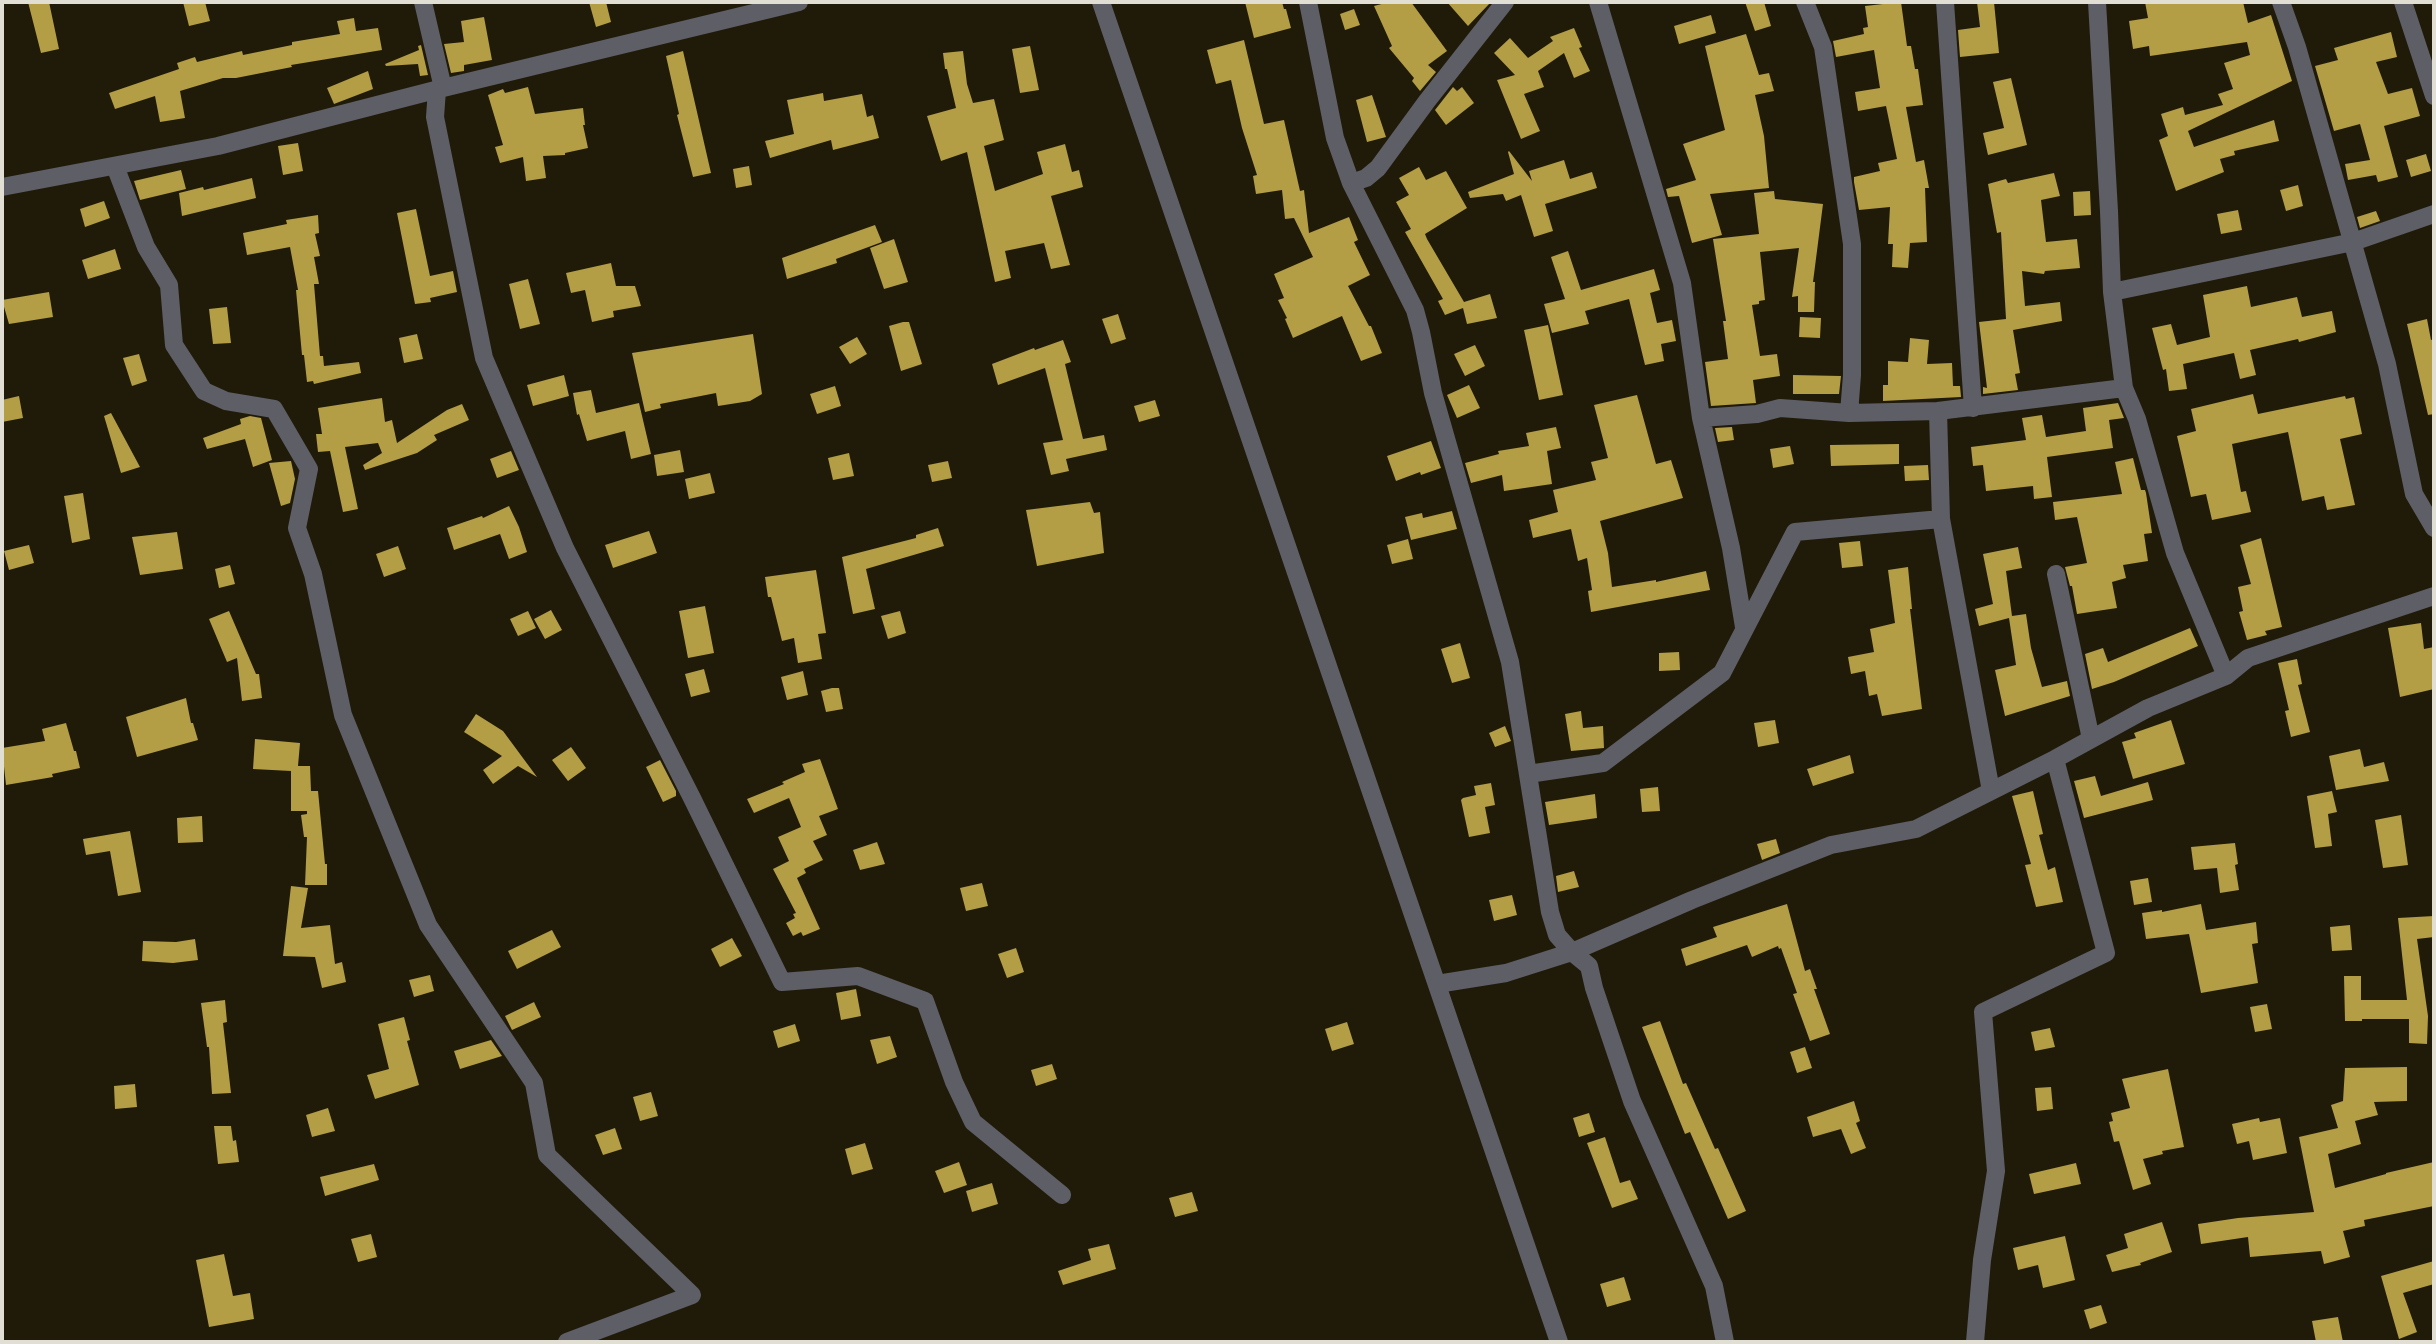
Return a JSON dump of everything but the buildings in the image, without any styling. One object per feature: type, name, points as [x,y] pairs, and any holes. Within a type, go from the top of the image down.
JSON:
[{"type":"street","points":[[423,2],[440,89],[435,117],[484,358],[565,548],[782,982],[858,976],[925,1002],[954,1082],[972,1122],[1062,1195]]},
{"type":"street","points":[[2,187],[218,146],[799,2]]},
{"type":"street","points":[[1101,2],[1559,1342]]},
{"type":"street","points":[[1308,2],[1335,138],[1351,183],[1415,310],[1422,332],[1433,393],[1510,662],[1550,912],[1557,934],[1572,952],[1588,965],[1632,1101],[1714,1286],[1726,1342]]},
{"type":"street","points":[[1351,183],[1366,178],[1377,168],[1505,2]]},
{"type":"street","points":[[1598,2],[1682,283],[1701,418],[1731,548],[1744,627]]},
{"type":"street","points":[[1805,2],[1823,47],[1852,244],[1852,375],[1849,413]]},
{"type":"street","points":[[1945,2],[1973,408]]},
{"type":"street","points":[[2098,2],[2112,292],[2124,388],[2137,419],[2175,553],[2226,676]]},
{"type":"street","points":[[2281,2],[2297,47],[2387,364],[2414,494],[2434,528]]},
{"type":"street","points":[[2403,2],[2434,91]]},
{"type":"street","points":[[115,166],[146,247],[169,285],[174,345],[204,391],[226,401],[274,409],[309,469],[298,528],[313,574],[342,715],[428,925],[534,1083],[547,1155],[692,1295],[567,1342]]},
{"type":"street","points":[[2112,292],[2353,242],[2434,214]]},
{"type":"street","points":[[1701,418],[1757,414],[1780,408],[1849,413],[1938,411],[2124,388]]},
{"type":"street","points":[[1938,411],[1941,519],[1991,791]]},
{"type":"street","points":[[1528,774],[1603,763],[1722,673],[1795,532],[1941,519]]},
{"type":"street","points":[[2056,574],[2091,739]]},
{"type":"street","points":[[1437,984],[1506,972],[1572,952],[1830,845],[1916,829],[2055,759],[2148,708],[2226,676],[2248,658],[2434,596]]},
{"type":"street","points":[[1975,1342],[1982,1260],[1996,1171],[1983,1013],[2106,953],[2055,759]]}]
